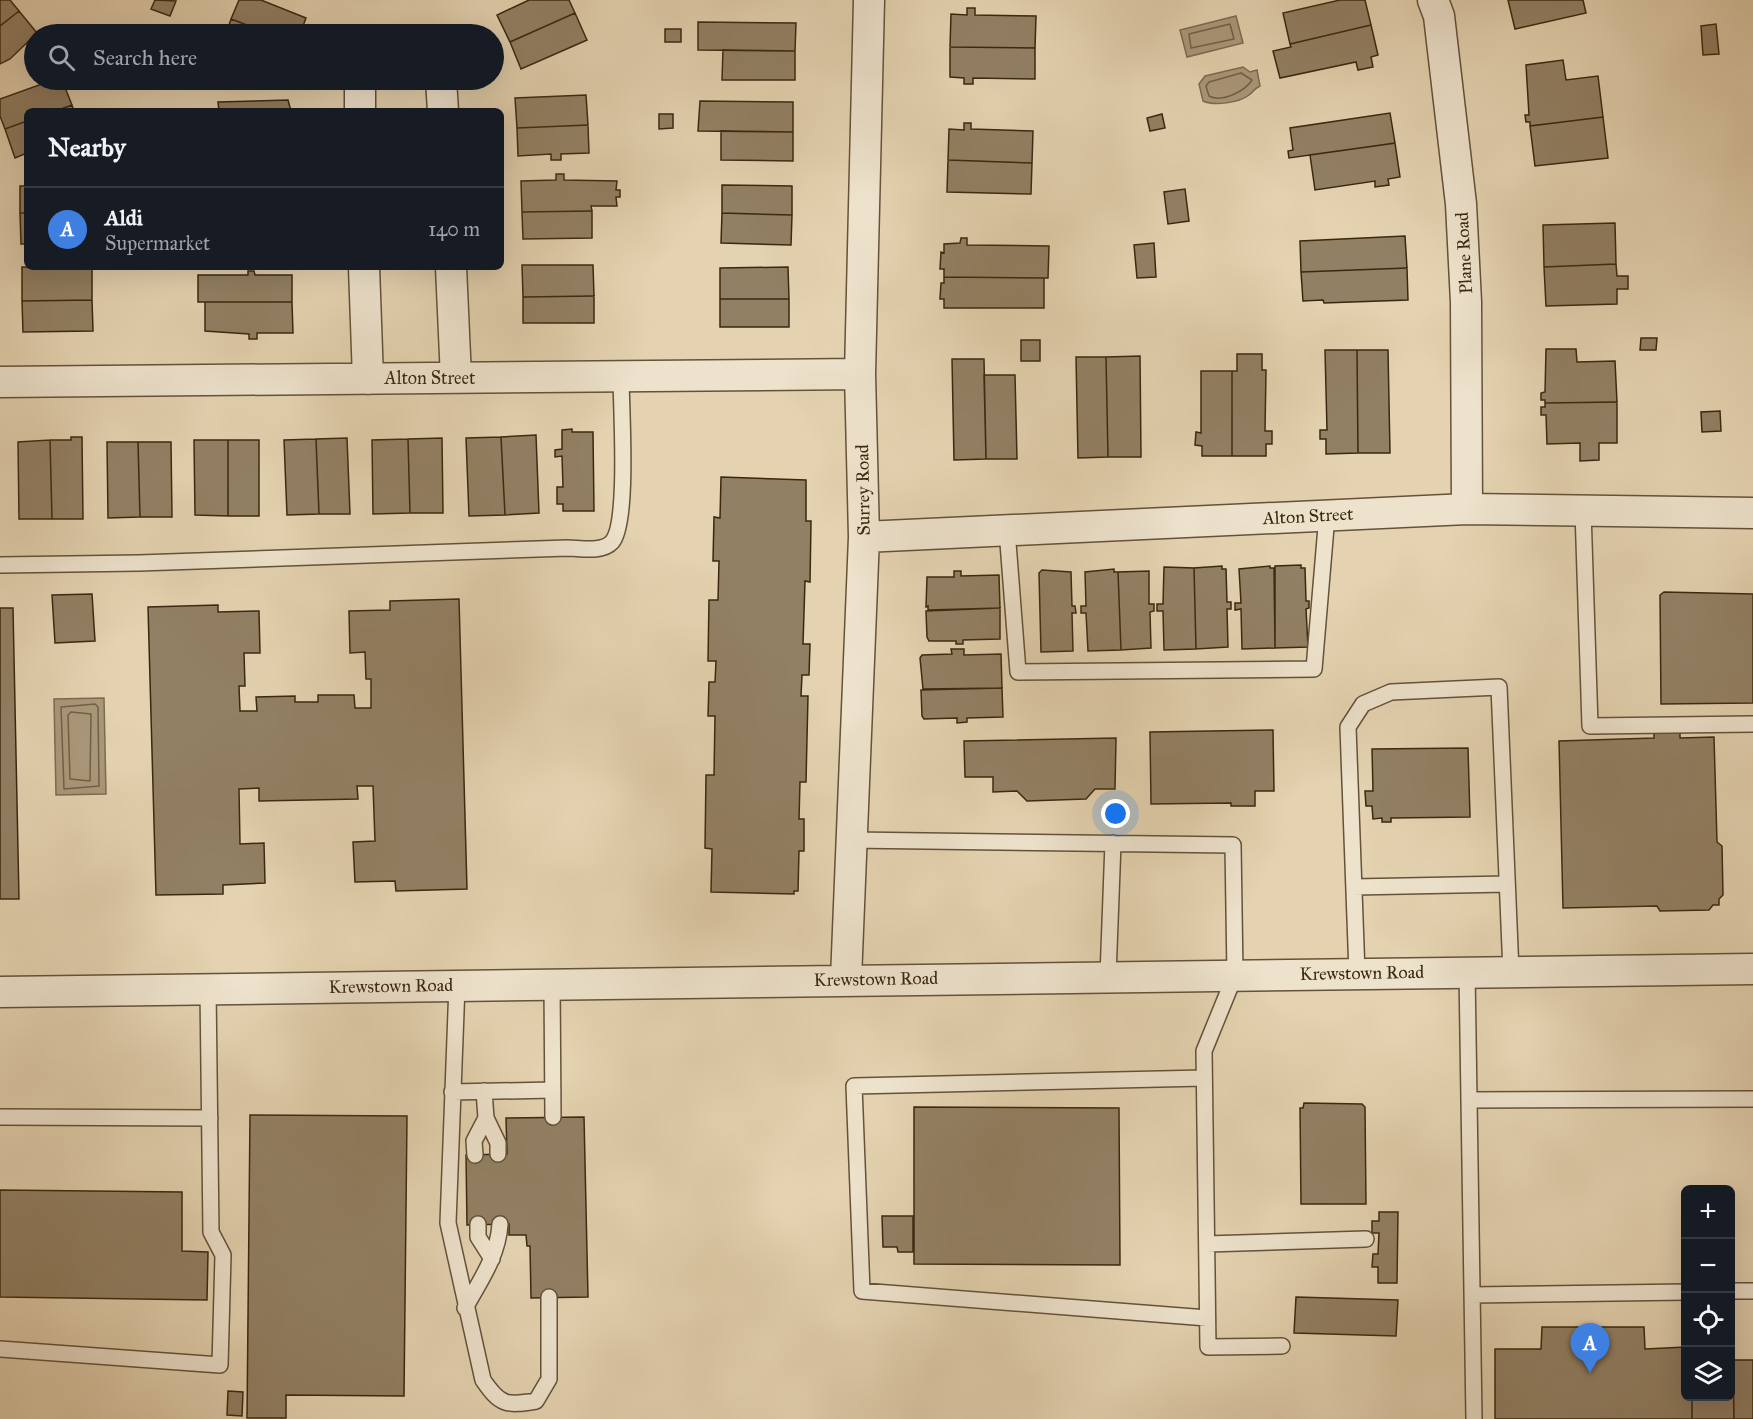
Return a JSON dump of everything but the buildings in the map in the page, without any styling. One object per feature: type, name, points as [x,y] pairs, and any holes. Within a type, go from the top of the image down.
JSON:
[{"type":"street","name":"Surrey Road","points":[[846,979],[864,537],[860,374],[870,0]]},
{"type":"street","name":"Plane Road","points":[[1434,0],[1439,16],[1461,204],[1466,302],[1467,509]]},
{"type":"street","points":[[360,90],[360,108]]},
{"type":"street","points":[[442,90],[443,108]]},
{"type":"street","points":[[364,270],[368,379]]},
{"type":"street","points":[[451,270],[456,378]]},
{"type":"street","name":"Alton Street","points":[[0,382],[860,374]]},
{"type":"street","name":"Alton Street","points":[[864,537],[1467,509],[1753,513]]},
{"type":"street","name":"Krewstown Road","points":[[0,992],[846,979],[1753,969]]},
{"type":"lane","points":[[0,565],[139,563],[567,548],[600,549],[611,543],[618,530],[622,491],[621,376]]},
{"type":"lane","points":[[1583,510],[1590,726],[1753,724]]},
{"type":"lane","points":[[1006,530],[1018,672],[1314,669],[1327,515]]},
{"type":"lane","points":[[1357,973],[1348,727],[1363,704],[1391,692],[1499,687],[1511,972]]},
{"type":"lane","points":[[851,840],[1233,845],[1235,975],[1204,1051],[1208,1347],[1282,1346]]},
{"type":"lane","points":[[1108,976],[1113,843]]},
{"type":"lane","points":[[1354,887],[1507,884]]},
{"type":"lane","points":[[1467,972],[1474,1419]]},
{"type":"lane","points":[[552,984],[552,1117]]},
{"type":"lane","points":[[458,985],[448,1223],[465,1308],[483,1380],[496,1399],[514,1405],[536,1401],[549,1379],[549,1298]]},
{"type":"lane","points":[[0,1349],[220,1365],[224,1255],[211,1232],[207,989]]},
{"type":"lane","points":[[1204,1078],[854,1086],[862,1291],[1207,1318]]},
{"type":"lane","points":[[452,1092],[553,1090]]},
{"type":"lane","points":[[484,1091],[486,1118],[498,1143],[498,1154]]},
{"type":"lane","points":[[1469,1100],[1753,1099]]},
{"type":"lane","points":[[0,1118],[210,1118]]},
{"type":"lane","points":[[475,1155],[474,1141],[486,1118]]},
{"type":"lane","points":[[478,1224],[478,1237],[492,1259]]},
{"type":"lane","points":[[465,1308],[492,1259],[499,1239],[500,1224]]},
{"type":"lane","points":[[1207,1244],[1366,1239]]},
{"type":"lane","points":[[1735,1291],[1753,1291]]},
{"type":"lane","points":[[1472,1295],[1681,1292]]},
{"type":"water","points":[[1236,16],[1243,43],[1187,57],[1180,30]]},
{"type":"water","points":[[1243,67],[1250,72],[1257,70],[1260,86],[1245,98],[1233,102],[1208,103],[1203,101],[1199,84],[1205,76]]},
{"type":"water","points":[[104,698],[106,794],[56,795],[54,699]]},
{"type":"place","name":"Aldi","points":[[1590,1373]]}]
